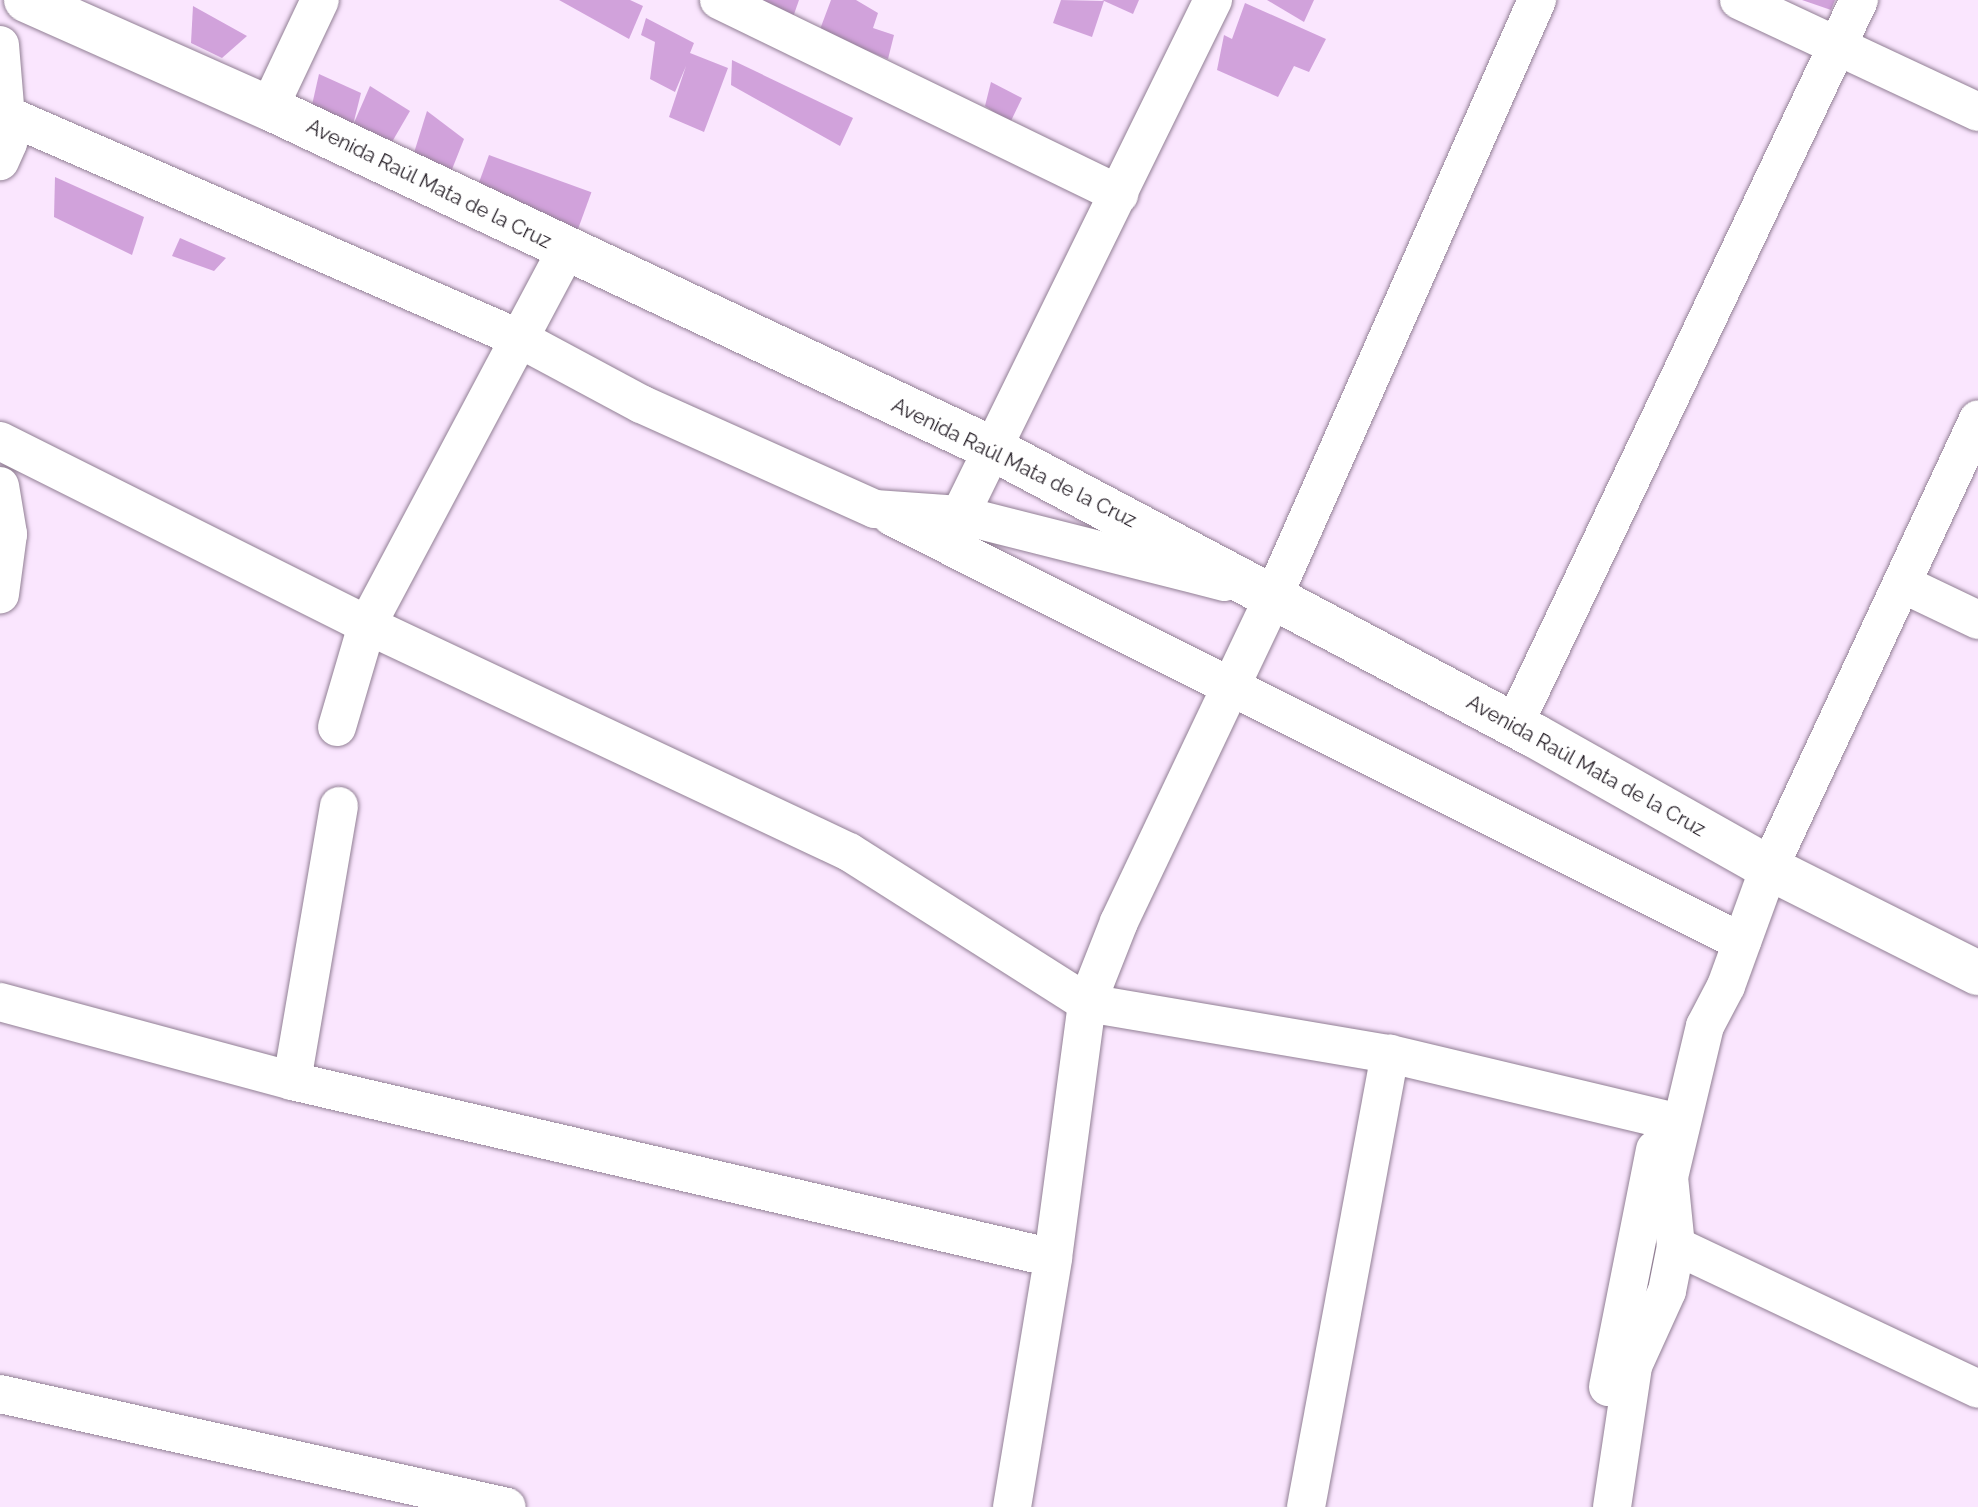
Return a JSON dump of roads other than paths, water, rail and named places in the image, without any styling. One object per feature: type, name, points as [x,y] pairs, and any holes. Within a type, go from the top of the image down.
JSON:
[{"type":"street","name":"Avenida Raúl Mata de la Cruz","points":[[26,0],[269,108],[995,450],[1274,595],[1769,868],[1978,973]]},
{"type":"street","points":[[269,108],[320,0]]},
{"type":"street","points":[[719,0],[1119,194]]},
{"type":"street","points":[[960,515],[995,450],[1213,0]]},
{"type":"street","points":[[1012,1507],[1053,1258],[1087,1003],[1119,922],[1274,595],[1537,0]]},
{"type":"street","points":[[1739,0],[1978,112]]},
{"type":"street","points":[[1514,725],[1859,0]]},
{"type":"street","points":[[0,45],[3,113],[8,143],[0,161]]},
{"type":"street","points":[[3,113],[518,338],[641,404],[875,509],[1742,942]]},
{"type":"street","points":[[337,727],[367,625],[566,250]]},
{"type":"street","points":[[1612,1507],[1633,1366],[1667,1291],[1676,1246],[1669,1177],[1705,1026],[1742,942],[1769,868],[1905,585],[1978,419]]},
{"type":"street","points":[[0,441],[367,625],[849,852],[1087,1003],[1390,1054],[1662,1119]]},
{"type":"street","points":[[0,486],[8,534],[0,594]]},
{"type":"street","points":[[875,509],[960,515],[1274,595]]},
{"type":"street","points":[[1905,585],[1978,620]]},
{"type":"street","points":[[292,1081],[339,806]]},
{"type":"street","points":[[0,1002],[292,1081],[1053,1258]]},
{"type":"street","points":[[1589,1507],[1619,1317],[1662,1119],[1677,1066],[1705,1026]]},
{"type":"street","points":[[1306,1507],[1390,1054]]},
{"type":"street","points":[[1676,1246],[1978,1389]]},
{"type":"street","points":[[0,1394],[418,1497],[507,1507]]}]
